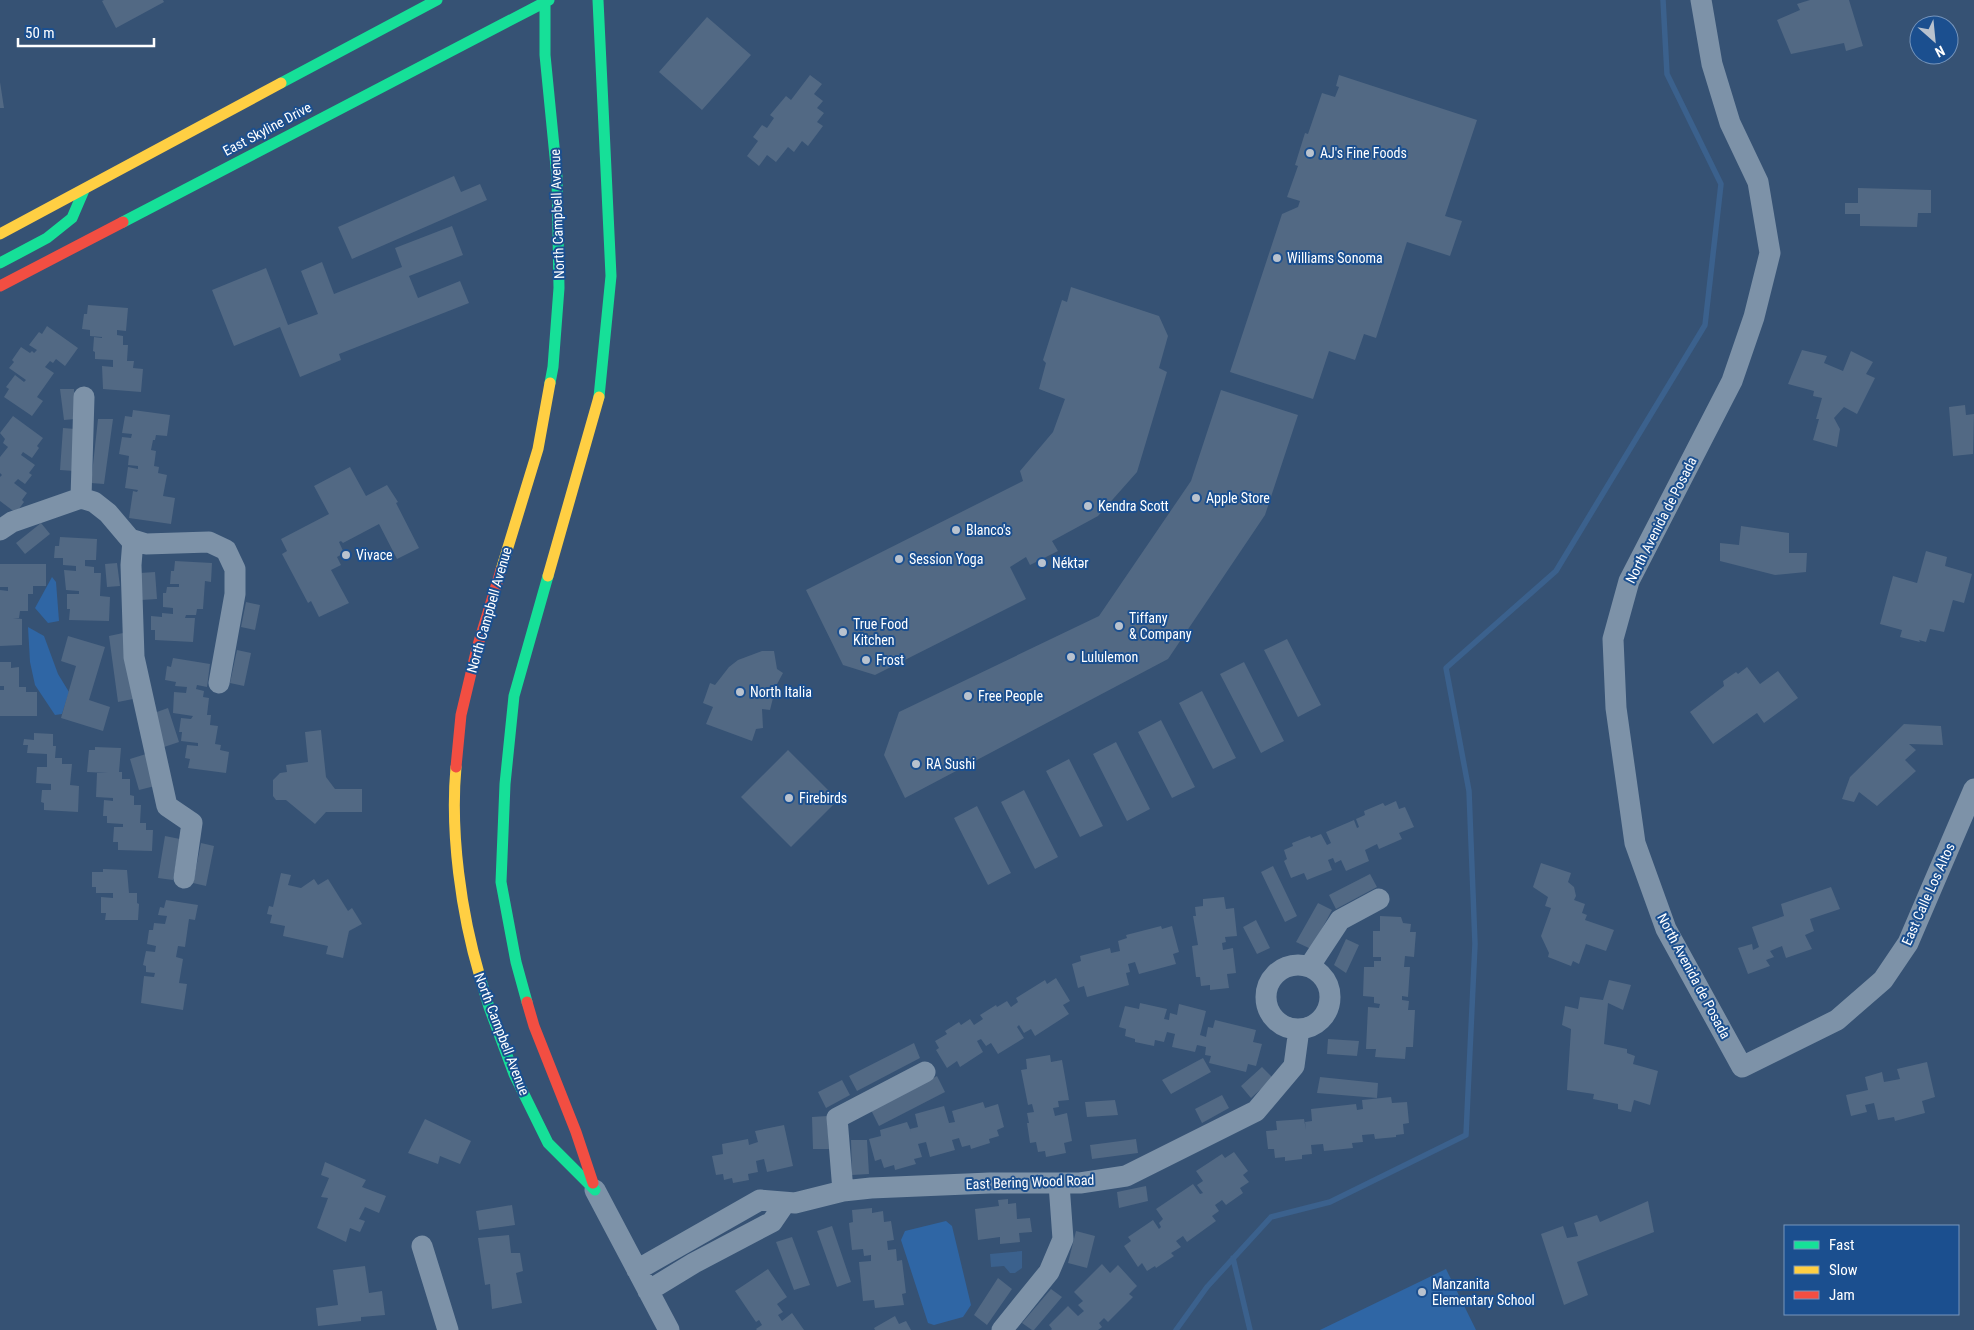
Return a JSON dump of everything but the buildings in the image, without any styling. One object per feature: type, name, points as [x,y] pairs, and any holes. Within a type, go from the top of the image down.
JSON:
[{"type":"street","points":[[0,234],[437,0]]},
{"type":"street","name":"North Campbell Avenue","points":[[598,0],[611,276],[599,397],[514,696],[505,784],[501,882],[516,962],[534,1026],[576,1132],[596,1190],[669,1330]]},
{"type":"street","name":"North Avenida de Posada","points":[[1701,0],[1712,64],[1730,123],[1758,182],[1770,253],[1754,317],[1732,381],[1629,581],[1613,639],[1616,708],[1634,843],[1666,929],[1742,1067]]},
{"type":"street","name":"North Campbell Avenue","points":[[546,1],[545,55],[557,177],[559,288],[553,367],[538,449],[480,639],[461,715],[455,782],[458,875],[472,949],[489,1007],[514,1074],[548,1143],[596,1190]]},
{"type":"street","name":"East Skyline Drive","points":[[0,286],[546,1]]},
{"type":"street","points":[[0,263],[47,238],[72,218],[84,190]]},
{"type":"street","points":[[81,498],[84,397]]},
{"type":"street","points":[[0,530],[12,522],[81,498],[94,502],[108,513],[133,540],[146,544],[209,542],[226,550],[235,569],[235,594],[219,683]]},
{"type":"street","points":[[133,540],[131,565],[134,657],[167,806],[192,823],[184,878]]},
{"type":"street","name":"East Calle Los Altos","points":[[1742,1067],[1837,1020],[1883,980],[1908,943],[1974,789]]},
{"type":"street","points":[[1309,966],[1340,920],[1378,899]]},
{"type":"street","points":[[1291,965],[1309,966],[1319,972],[1326,981],[1330,991],[1330,1002],[1326,1013],[1319,1022],[1299,1030],[1288,1028],[1271,1016],[1265,996],[1273,976],[1281,969],[1291,965]]},
{"type":"street","name":"East Bering Wood Road","points":[[785,1203],[795,1203],[843,1191],[990,1184],[1080,1183],[1126,1176],[1256,1111],[1294,1066],[1299,1030]]},
{"type":"street","points":[[843,1191],[838,1118],[925,1072]]},
{"type":"street","points":[[1002,1330],[1049,1272],[1063,1239],[1059,1184]]},
{"type":"street","points":[[637,1270],[760,1200],[785,1203],[772,1222],[694,1263],[648,1291]]},
{"type":"street","points":[[422,1246],[448,1330]]},
{"type":"shaded area","points":[[52,577],[56,582],[59,621],[48,623],[35,608]]},
{"type":"shaded area","points":[[28,627],[44,636],[58,674],[69,692],[62,714],[55,715],[35,685],[30,662]]},
{"type":"shaded area","points":[[946,1221],[952,1226],[971,1305],[963,1317],[934,1325],[928,1323],[901,1240],[905,1231]]},
{"type":"shaded area","points":[[1022,1251],[1022,1268],[1015,1273],[1010,1273],[1004,1266],[991,1267],[990,1254]]},
{"type":"shaded area","name":"Manzanita Elementary School","points":[[1446,1269],[1476,1330],[1320,1330]]},
{"type":"waterway","points":[[1176,1330],[1207,1287],[1271,1217],[1330,1202],[1466,1135],[1475,944],[1469,791],[1446,668],[1556,571],[1705,325],[1721,184],[1667,74],[1663,0]]},
{"type":"waterway","points":[[1233,1258],[1250,1330]]},
{"type":"traffic: fast","points":[[281,83],[437,0]]},
{"type":"traffic: fast","points":[[545,0],[545,55],[557,177],[559,288],[550,383]]},
{"type":"traffic: fast","points":[[123,222],[549,0]]},
{"type":"traffic: fast","points":[[598,0],[611,276],[599,397]]},
{"type":"traffic: fast","points":[[0,263],[47,238],[72,218],[84,190]]},
{"type":"traffic: fast","points":[[527,1002],[516,962],[501,882],[505,784],[514,696],[548,576]]},
{"type":"traffic: fast","points":[[480,977],[514,1074],[548,1143],[595,1190]]},
{"type":"traffic: slow","points":[[0,234],[281,83]]},
{"type":"traffic: slow","points":[[501,570],[538,449],[550,383]]},
{"type":"traffic: slow","points":[[548,576],[599,397]]},
{"type":"traffic: slow","points":[[456,767],[456,846],[462,900],[480,977]]},
{"type":"traffic: jam","points":[[0,286],[123,222]]},
{"type":"traffic: jam","points":[[456,767],[461,715],[477,648],[501,570]]},
{"type":"traffic: jam","points":[[527,1002],[534,1026],[576,1132],[593,1183]]},
{"type":"place","name":"AJ's Fine Foods","points":[[1310,153]]},
{"type":"place","name":"Williams Sonoma","points":[[1277,258]]},
{"type":"place","name":"Apple Store","points":[[1196,498]]},
{"type":"place","name":"Kendra Scott","points":[[1088,506]]},
{"type":"place","name":"Blanco's","points":[[956,530]]},
{"type":"place","name":"Vivace","points":[[346,555]]},
{"type":"place","name":"Session Yoga","points":[[899,559]]},
{"type":"place","name":"Néktər","points":[[1042,563]]},
{"type":"place","name":"Tiffany & Company","points":[[1119,626]]},
{"type":"place","name":"True Food Kitchen","points":[[843,632]]},
{"type":"place","name":"Lululemon","points":[[1071,657]]},
{"type":"place","name":"Frost","points":[[866,660]]},
{"type":"place","name":"North Italia","points":[[740,692]]},
{"type":"place","name":"Free People","points":[[968,696]]},
{"type":"place","name":"RA Sushi","points":[[916,764]]},
{"type":"place","name":"Firebirds","points":[[789,798]]},
{"type":"place","name":"Manzanita Elementary School","points":[[1422,1292]]}]
